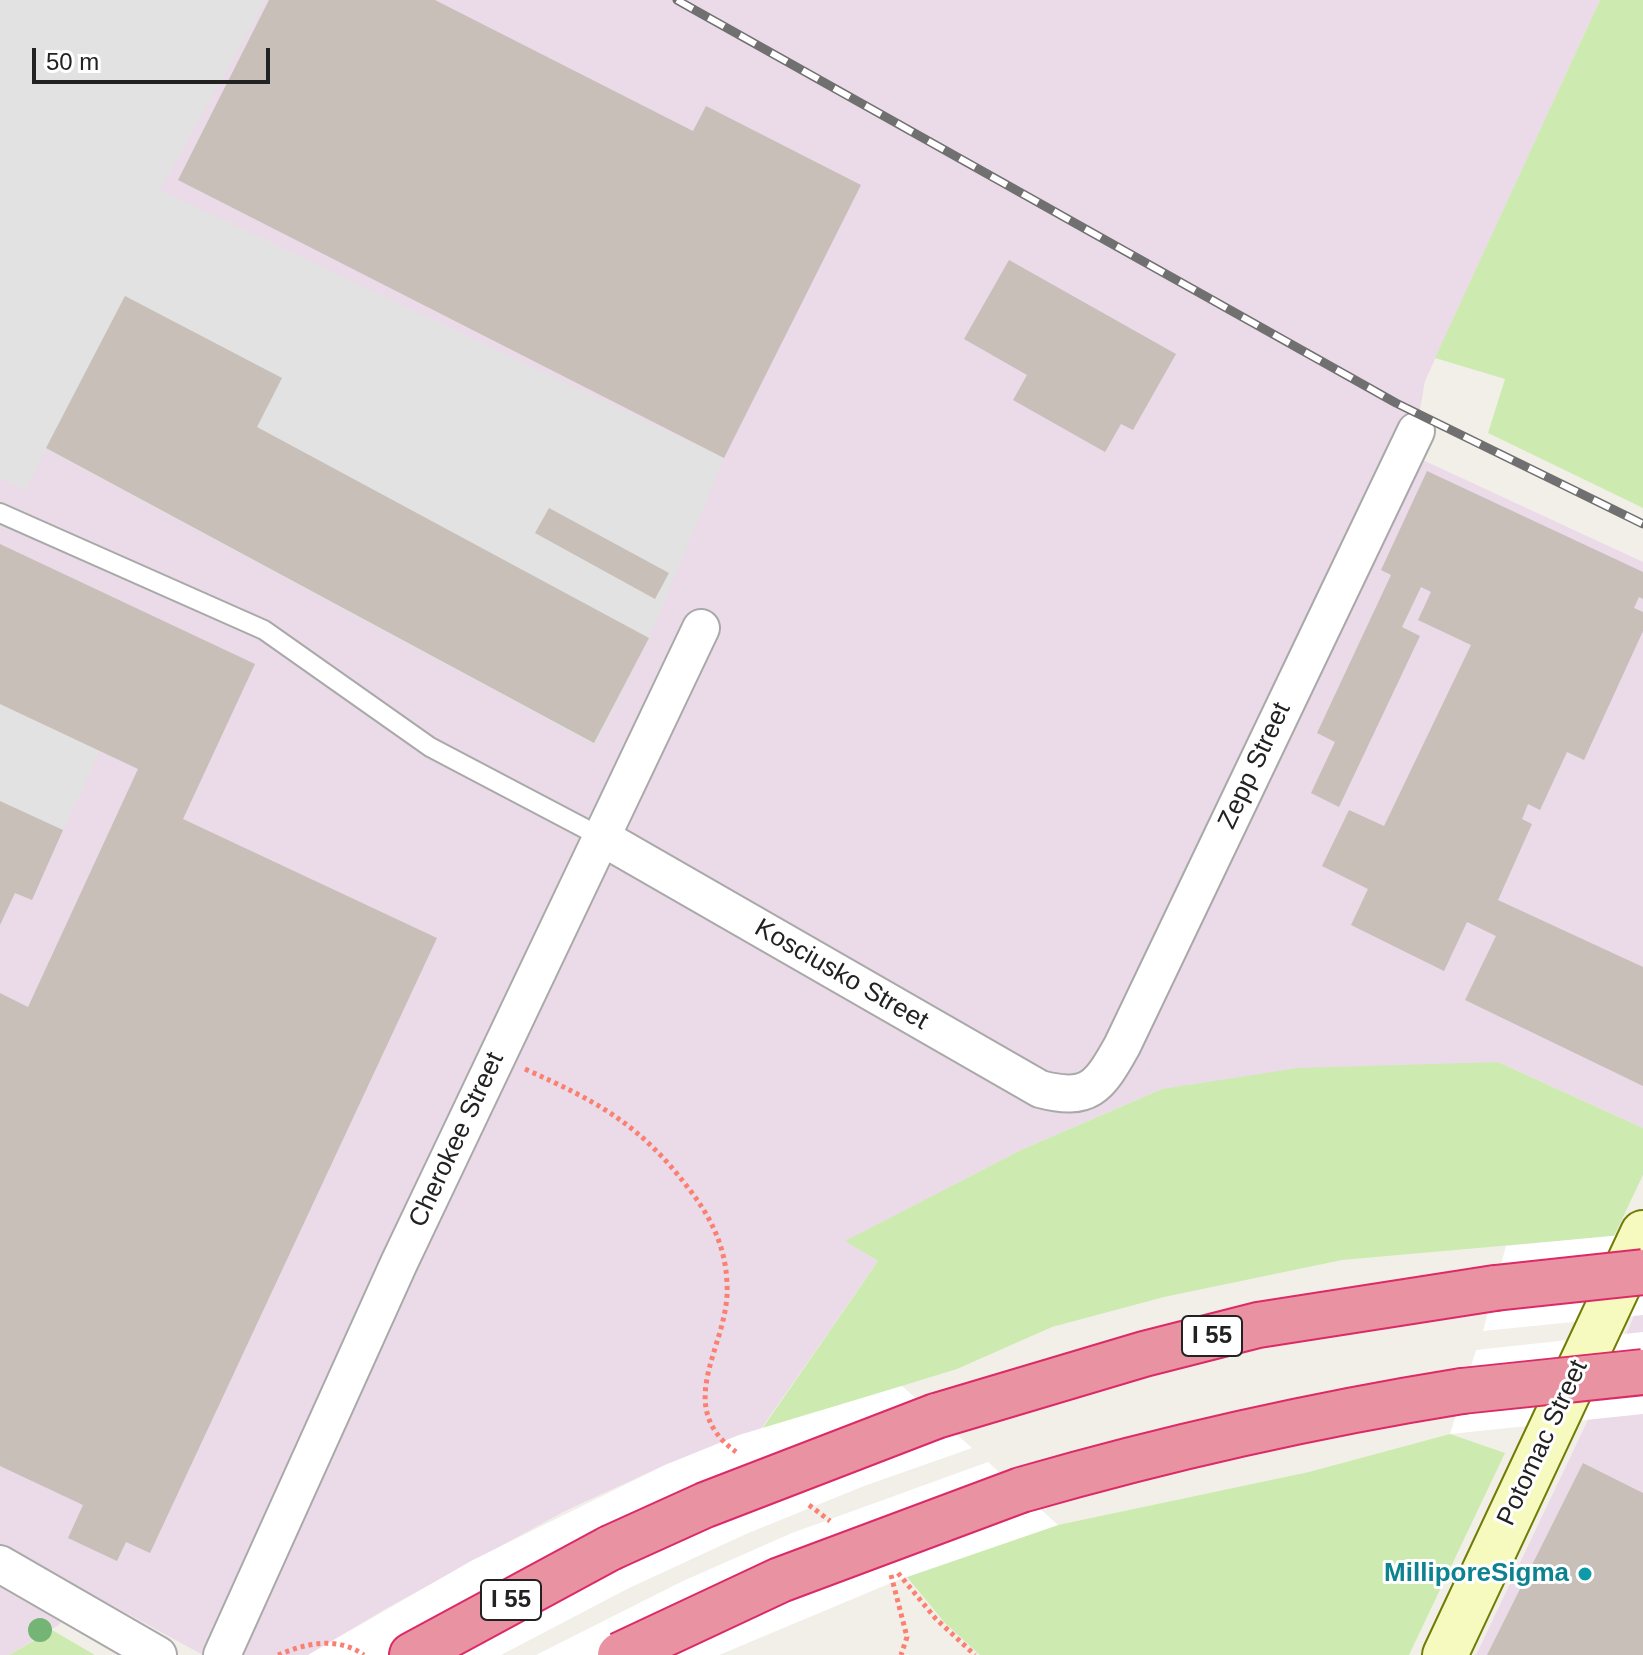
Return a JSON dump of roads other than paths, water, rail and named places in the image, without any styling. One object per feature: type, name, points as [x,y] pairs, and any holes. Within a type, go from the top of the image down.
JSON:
[{"type":"highway","name":"I 55","points":[[412,1655],[568,1570],[678,1517],[936,1416],[1116,1362],[1258,1325],[1495,1288],[1643,1272]]},
{"type":"highway","points":[[620,1655],[780,1580],[1021,1490],[1226,1435],[1339,1411],[1462,1391],[1643,1372]]},
{"type":"street","name":"Zepp Street","points":[[1085,1094],[1105,1076],[1122,1046],[1416,431]]},
{"type":"street","name":"Cherokee Street","points":[[222,1655],[399,1263],[701,628]]},
{"type":"street","name":"Kosciusko Street","points":[[603,838],[1040,1089],[1062,1095],[1085,1094]]},
{"type":"street","name":"Potomac Street","points":[[1445,1655],[1643,1233]]},
{"type":"street","points":[[0,1564],[158,1655]]},
{"type":"lane","points":[[0,513],[264,630],[430,747],[603,838]]},
{"type":"railway","points":[[677,0],[1396,403],[1643,524]]},
{"type":"place","name":"MilliporeSigma","points":[[1585,1574]]}]
